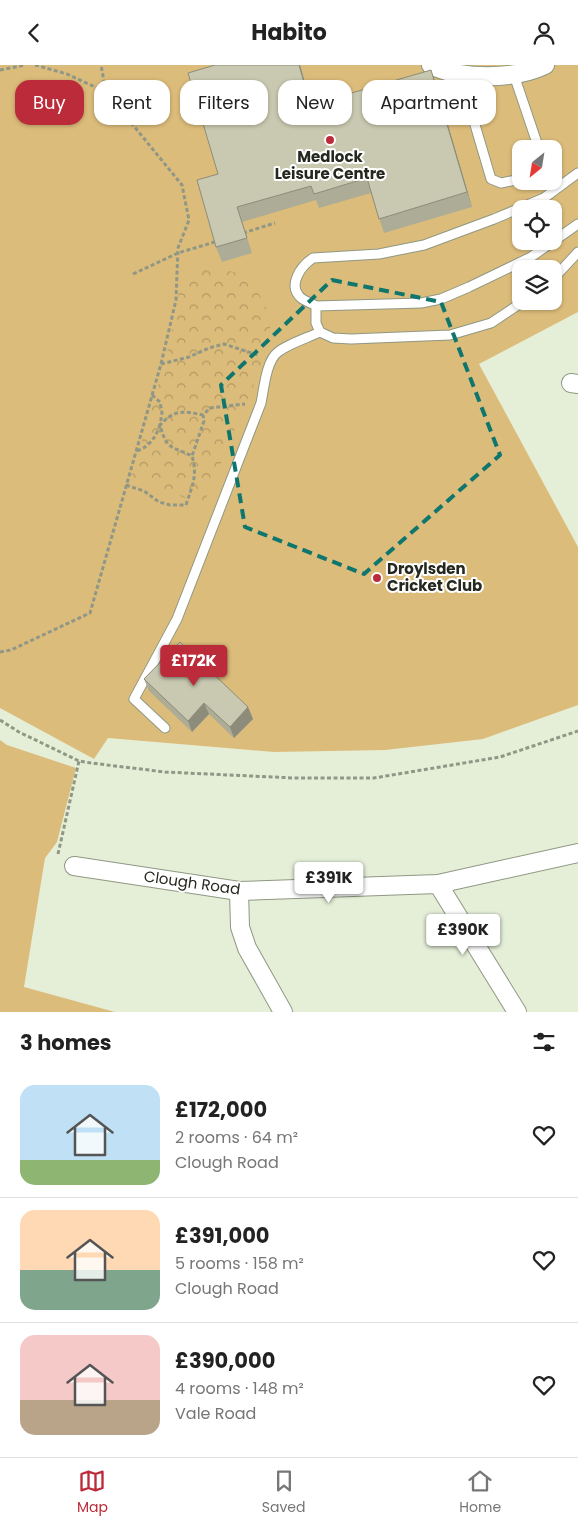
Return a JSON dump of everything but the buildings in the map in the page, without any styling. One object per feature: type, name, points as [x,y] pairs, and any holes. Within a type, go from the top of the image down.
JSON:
[{"type":"street","points":[[431,65],[442,71],[460,74],[514,75],[545,65]]},
{"type":"street","name":"Clough Road","points":[[74,866],[239,891],[438,884],[578,853]]},
{"type":"street","points":[[438,884],[517,1012]]},
{"type":"street","points":[[239,891],[240,927],[247,948],[283,1012]]},
{"type":"lane","points":[[460,74],[491,179],[501,183],[512,181]]},
{"type":"lane","points":[[514,75],[536,140]]},
{"type":"lane","points":[[578,173],[544,198],[424,245],[379,254],[313,258],[304,264],[297,276],[296,290],[302,299],[316,306],[421,303],[440,299],[531,257],[578,224]]},
{"type":"lane","points":[[562,269],[578,252]]},
{"type":"lane","points":[[316,306],[316,323],[320,332],[333,338],[351,339],[450,335],[491,323],[512,309]]},
{"type":"lane","points":[[164,728],[134,699],[177,619],[261,403],[268,368],[272,359],[277,353],[320,332]]},
{"type":"path","points":[[0,69],[25,65]]},
{"type":"path","points":[[35,65],[67,74],[94,86]]},
{"type":"path","points":[[101,65],[104,80]]},
{"type":"path","points":[[0,652],[11,650],[90,613],[161,364],[176,300],[178,248],[189,221],[182,185],[133,125]]},
{"type":"path","points":[[240,234],[275,223]]},
{"type":"path","points":[[132,274],[178,253],[222,239]]},
{"type":"path","points":[[161,364],[189,357],[224,344],[272,359]]},
{"type":"path","points":[[136,451],[143,449],[156,436],[160,425],[162,413],[160,402],[152,395]]},
{"type":"path","points":[[203,415],[210,408],[261,403]]},
{"type":"path","points":[[160,425],[170,415],[182,411],[203,415]]},
{"type":"path","points":[[126,485],[144,491],[158,502],[170,505],[186,505],[196,476],[192,456],[204,421],[203,415]]},
{"type":"path","points":[[160,425],[163,438],[170,446],[192,456]]},
{"type":"path","points":[[0,720],[19,732],[79,761],[165,771],[294,779],[374,777],[500,757],[578,731]]},
{"type":"path","points":[[74,866],[57,854],[79,761]]},
{"type":"highlighted area","points":[[332,280],[441,302],[500,455],[364,574],[245,527],[221,385]]},
{"type":"green space","points":[[0,65],[578,65],[578,312],[479,364],[578,547],[578,705],[483,739],[385,750],[274,752],[108,738],[94,759],[0,708]]},
{"type":"green space","points":[[205,267],[234,272],[258,292],[272,320],[261,367],[203,506],[155,485],[131,478],[166,356],[177,307],[180,283]]},
{"type":"green space","points":[[0,740],[7,745],[76,768],[57,842],[45,858],[24,987],[115,1012],[0,1012]]},
{"type":"place","name":"Medlock Leisure Centre","points":[[330,140]]},
{"type":"place","name":"Droylsden Cricket Club","points":[[377,578]]}]
